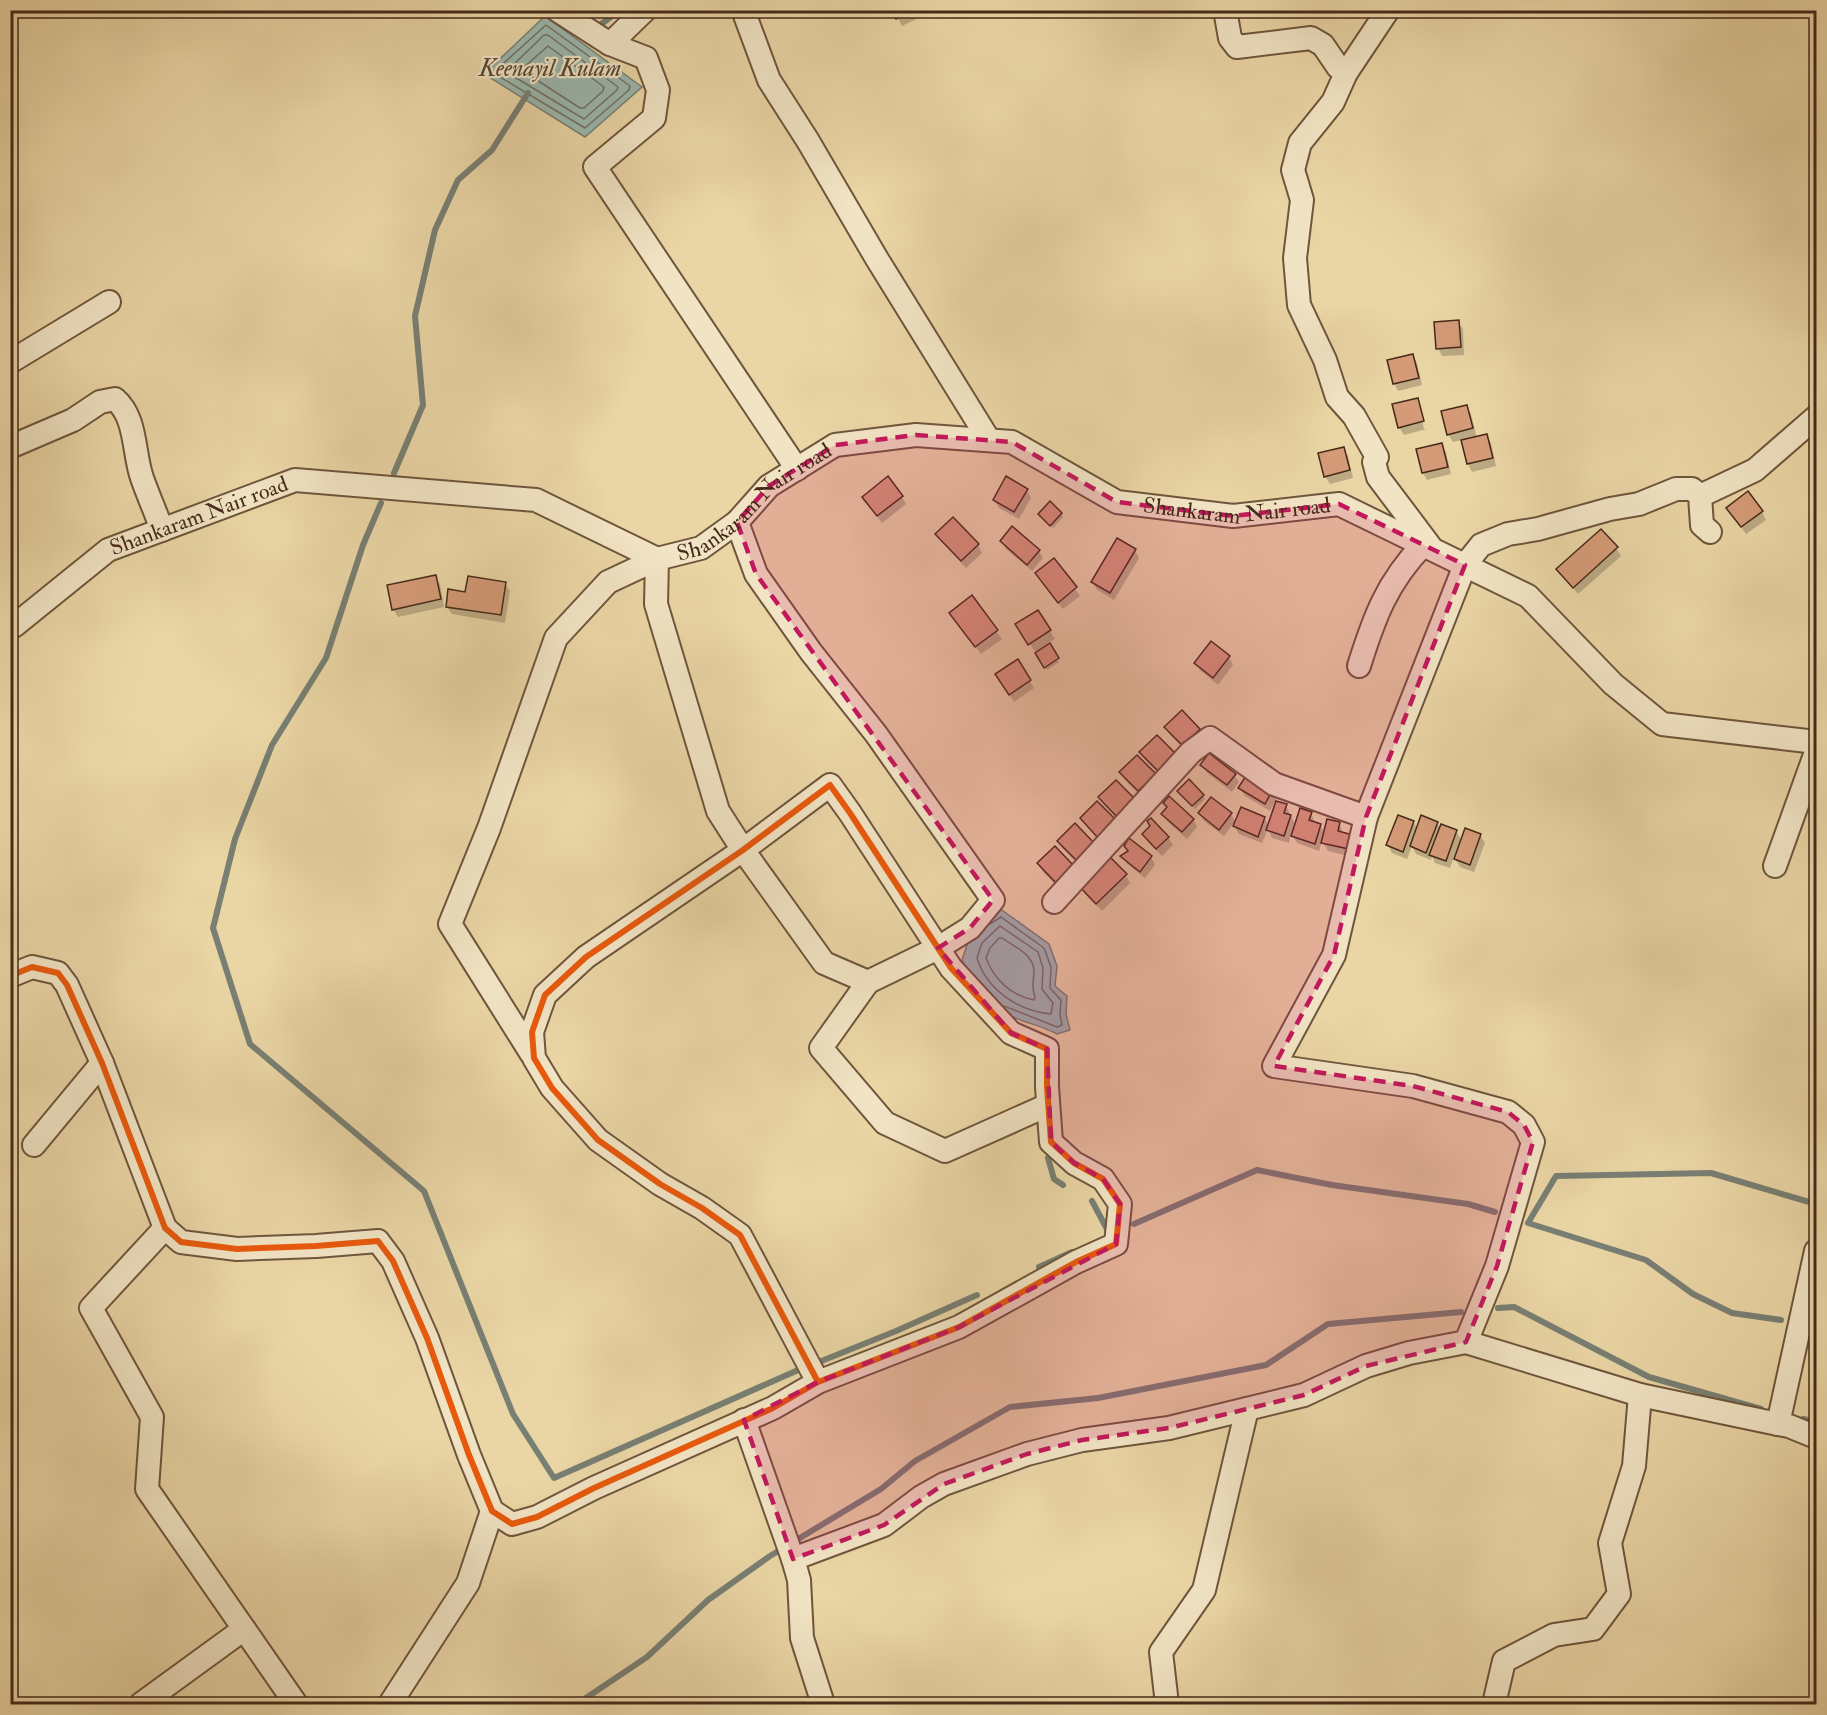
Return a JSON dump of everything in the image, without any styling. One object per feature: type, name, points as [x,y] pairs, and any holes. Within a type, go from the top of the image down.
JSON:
[{"type":"street","points":[[557,10],[598,37],[646,58],[658,90],[654,118],[595,167],[797,469]]},
{"type":"street","points":[[598,37],[645,10]]},
{"type":"street","points":[[743,10],[769,80],[988,440]]},
{"type":"street","points":[[1225,10],[1230,39],[1237,47],[1311,38],[1323,45],[1338,67],[1346,73]]},
{"type":"street","points":[[1359,666],[1385,594],[1406,563],[1428,547],[1378,477],[1374,462],[1377,457],[1375,450],[1354,416],[1336,397],[1325,360],[1299,305],[1295,258],[1302,200],[1293,170],[1300,143],[1333,102],[1346,73],[1388,10]]},
{"type":"street","points":[[10,362],[109,302]]},
{"type":"street","points":[[10,447],[73,420],[100,402],[115,399],[124,407],[132,430],[141,476],[162,530]]},
{"type":"street","points":[[1700,496],[1755,470],[1816,417]]},
{"type":"street","name":"Shankaram Nair road","points":[[10,626],[14,626],[108,550],[295,480],[536,500],[657,559],[701,548],[737,522],[769,486],[835,445],[916,435],[1012,442],[1117,502],[1233,516],[1339,504],[1528,596],[1613,684],[1662,724],[1816,742]]},
{"type":"street","points":[[1466,1342],[1497,1266],[1533,1142],[1524,1125],[1508,1112],[1413,1086],[1274,1065],[1334,955],[1366,817],[1465,565],[1481,545],[1508,534],[1538,529],[1610,509],[1639,504],[1676,489],[1692,489],[1700,496],[1702,525],[1710,532]]},
{"type":"street","points":[[737,522],[756,574],[811,652],[876,734],[993,900],[970,928],[938,948],[868,982],[821,1048],[885,1123],[945,1151],[1048,1105]]},
{"type":"street","points":[[812,1371],[740,1234],[702,1208],[660,1184],[598,1140],[552,1088],[450,924],[489,828],[556,638],[608,582],[657,559],[656,604],[718,811],[743,850],[824,963],[868,982]]},
{"type":"street","points":[[1054,902],[1191,752],[1210,738],[1274,784],[1366,817]]},
{"type":"street","points":[[1775,866],[1816,752]]},
{"type":"street","points":[[10,976],[32,967],[58,973],[67,985],[102,1063],[165,1228],[181,1242],[237,1249],[378,1241],[393,1261],[427,1338],[469,1455],[492,1511],[512,1524],[537,1517],[594,1488],[773,1408],[812,1371],[959,1327],[1076,1262],[1116,1244],[1120,1204],[1103,1179],[1074,1163],[1051,1142],[1047,1049],[1011,1033],[951,968],[830,785],[743,850],[586,957],[545,995],[531,1032],[534,1058]]},
{"type":"street","points":[[34,1145],[102,1063]]},
{"type":"street","points":[[165,1228],[90,1308],[152,1417],[147,1488],[296,1704]]},
{"type":"street","points":[[1778,1424],[1816,1251]]},
{"type":"street","points":[[792,1558],[884,1525],[921,1497],[944,1484],[1027,1454],[1082,1440],[1169,1428],[1304,1395],[1366,1366],[1408,1353],[1466,1342],[1640,1395],[1789,1426],[1816,1437]]},
{"type":"street","points":[[1494,1704],[1504,1661],[1554,1635],[1593,1629],[1619,1594],[1610,1543],[1634,1466],[1640,1395]]},
{"type":"street","points":[[1167,1704],[1161,1652],[1204,1590],[1247,1409]]},
{"type":"street","points":[[744,1420],[799,1580],[802,1638],[823,1704]]},
{"type":"street","points":[[390,1704],[468,1583],[492,1511]]},
{"type":"street","points":[[141,1704],[244,1629]]},
{"type":"highlighted area","points":[[916,435],[1012,442],[1117,502],[1233,516],[1339,504],[1465,565],[1366,817],[1334,955],[1274,1066],[1413,1086],[1508,1112],[1524,1125],[1533,1142],[1497,1266],[1466,1342],[1366,1366],[1304,1395],[1169,1428],[1082,1440],[1027,1454],[944,1484],[884,1525],[793,1559],[744,1420],[818,1382],[959,1327],[1116,1244],[1120,1204],[1103,1179],[1074,1163],[1051,1142],[1047,1049],[1011,1033],[938,948],[970,928],[993,900],[756,574],[737,522],[769,486],[835,445]]},
{"type":"water","name":"Keenayil Kulam","points":[[545,16],[642,87],[585,137],[484,74]]},
{"type":"water","points":[[999,908],[1049,944],[1057,966],[1055,986],[1067,996],[1066,1014],[1070,1030],[1057,1034],[1011,1016],[985,998],[973,981],[962,960],[970,936]]},
{"type":"building","points":[[892,10],[915,10],[896,19]]},
{"type":"building","points":[[1459,320],[1461,347],[1436,349],[1434,322]]},
{"type":"building","points":[[1413,354],[1419,378],[1393,384],[1387,360]]},
{"type":"building","points":[[1418,398],[1424,421],[1398,428],[1392,404]]},
{"type":"building","points":[[1467,405],[1473,428],[1447,435],[1441,411]]},
{"type":"building","points":[[1487,434],[1493,458],[1467,464],[1461,440]]},
{"type":"building","points":[[1442,443],[1448,467],[1422,473],[1416,449]]},
{"type":"building","points":[[1344,447],[1350,470],[1324,477],[1318,453]]},
{"type":"building","points":[[888,476],[903,496],[877,516],[862,497]]},
{"type":"building","points":[[1006,476],[1028,489],[1014,512],[993,500]]},
{"type":"building","points":[[1748,491],[1763,511],[1741,527],[1726,508]]},
{"type":"building","points":[[1050,501],[1062,513],[1050,526],[1038,514]]},
{"type":"building","points":[[953,517],[979,544],[961,561],[935,534]]},
{"type":"building","points":[[1012,526],[1040,550],[1027,565],[1000,541]]},
{"type":"building","points":[[1601,529],[1618,547],[1573,588],[1556,569]]},
{"type":"building","points":[[1117,538],[1136,549],[1110,593],[1091,582]]},
{"type":"building","points":[[1054,558],[1077,587],[1058,603],[1035,573]]},
{"type":"building","points":[[436,575],[441,599],[392,610],[387,585]]},
{"type":"building","points":[[468,576],[506,582],[501,615],[446,607],[448,589],[465,592]]},
{"type":"building","points":[[972,595],[998,630],[975,647],[949,613]]},
{"type":"building","points":[[1038,610],[1051,630],[1028,645],[1015,624]]},
{"type":"building","points":[[1211,641],[1230,656],[1213,678],[1194,663]]},
{"type":"building","points":[[1050,643],[1059,658],[1044,668],[1035,653]]},
{"type":"building","points":[[1018,659],[1031,680],[1009,695],[995,674]]},
{"type":"building","points":[[1182,710],[1200,729],[1183,746],[1164,727]]},
{"type":"building","points":[[1157,735],[1176,754],[1158,771],[1139,752]]},
{"type":"building","points":[[1209,753],[1236,774],[1227,785],[1200,765]]},
{"type":"building","points":[[1137,755],[1156,774],[1138,791],[1119,772]]},
{"type":"building","points":[[1246,776],[1272,791],[1265,804],[1238,788]]},
{"type":"building","points":[[1189,779],[1204,795],[1192,806],[1177,791]]},
{"type":"building","points":[[1116,780],[1135,799],[1117,817],[1098,797]]},
{"type":"building","points":[[1169,796],[1194,819],[1182,832],[1161,814],[1167,807],[1163,803]]},
{"type":"building","points":[[1211,797],[1232,813],[1219,830],[1198,813]]},
{"type":"building","points":[[1097,801],[1116,820],[1098,838],[1080,818]]},
{"type":"building","points":[[1276,801],[1287,804],[1284,813],[1291,815],[1284,836],[1266,830]]},
{"type":"building","points":[[1241,807],[1265,817],[1258,837],[1233,826]]},
{"type":"building","points":[[1300,808],[1312,812],[1309,820],[1321,824],[1315,844],[1291,836]]},
{"type":"building","points":[[1398,815],[1414,821],[1403,852],[1386,845]]},
{"type":"building","points":[[1421,815],[1438,822],[1426,853],[1410,846]]},
{"type":"building","points":[[1151,818],[1169,837],[1156,849],[1142,834],[1150,826],[1147,821]]},
{"type":"building","points":[[1327,819],[1340,822],[1338,831],[1353,835],[1349,849],[1321,843]]},
{"type":"building","points":[[1075,823],[1094,843],[1076,860],[1057,841]]},
{"type":"building","points":[[1441,824],[1457,830],[1446,861],[1429,855]]},
{"type":"building","points":[[1465,828],[1481,834],[1470,865],[1454,859]]},
{"type":"building","points":[[1129,838],[1152,856],[1140,872],[1120,856],[1128,851],[1124,846]]},
{"type":"building","points":[[1055,846],[1074,866],[1056,883],[1037,863]]},
{"type":"building","points":[[1108,855],[1127,874],[1096,904],[1078,885]]},
{"type":"waterway","points":[[596,28],[620,10]]},
{"type":"waterway","points":[[394,473],[423,405],[415,316],[435,230],[458,180],[492,150],[528,93]]},
{"type":"waterway","points":[[381,503],[363,545],[326,658],[272,745],[235,839],[213,928],[250,1044],[424,1191],[513,1414],[554,1478],[805,1367]]},
{"type":"waterway","points":[[1048,1158],[1054,1179],[1063,1185]]},
{"type":"waterway","points":[[1134,1224],[1257,1170],[1332,1185],[1468,1204],[1495,1212]]},
{"type":"waterway","points":[[1781,1320],[1732,1313],[1693,1294],[1646,1260],[1528,1223],[1556,1176],[1711,1173],[1816,1204]]},
{"type":"waterway","points":[[1092,1201],[1107,1229]]},
{"type":"waterway","points":[[1039,1267],[1072,1252]]},
{"type":"waterway","points":[[814,1364],[977,1295]]},
{"type":"waterway","points":[[1498,1308],[1514,1307],[1649,1377],[1761,1409]]},
{"type":"waterway","points":[[577,1704],[647,1657],[708,1600],[770,1556],[881,1489],[915,1461],[1010,1407],[1098,1398],[1266,1365],[1328,1324],[1461,1312]]},
{"type":"waterway","points":[[1803,1419],[1816,1422]]},
{"type":"cycle path","points":[[10,976],[32,967],[58,973],[67,985],[102,1063],[165,1228],[181,1242],[237,1249],[378,1241],[393,1261],[427,1338],[469,1455],[492,1511],[512,1524],[537,1517],[594,1488],[773,1408],[818,1382],[959,1327],[1076,1262],[1116,1244],[1120,1204],[1103,1179],[1074,1163],[1051,1142],[1047,1049],[1011,1033],[951,968],[830,785],[743,850],[586,957],[545,995],[532,1032],[534,1058],[552,1088],[598,1140],[660,1184],[702,1208],[740,1235],[818,1382]]}]
